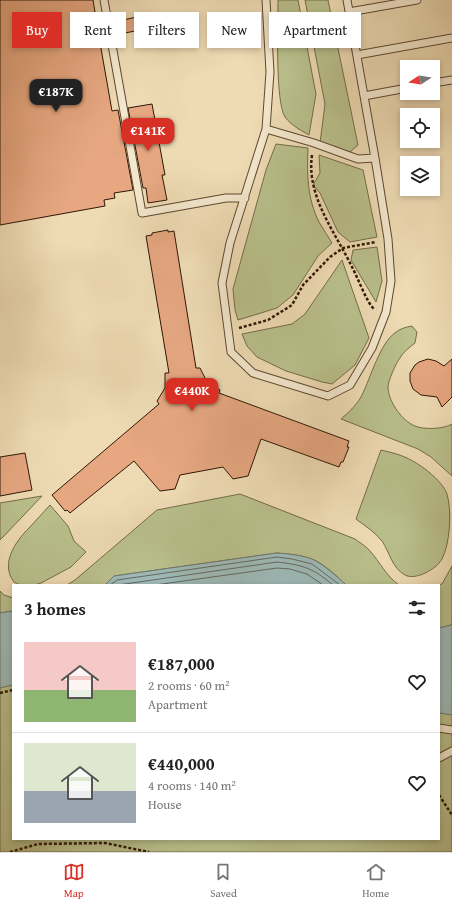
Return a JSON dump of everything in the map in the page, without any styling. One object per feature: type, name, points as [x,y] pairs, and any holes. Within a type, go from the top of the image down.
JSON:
[{"type":"lane","points":[[104,0],[142,213],[226,198],[245,198]]},
{"type":"lane","points":[[266,0],[270,72],[266,129],[230,243],[222,283],[231,352],[253,373],[328,396],[350,385],[372,348],[386,312],[391,281],[388,239],[356,48]]},
{"type":"lane","points":[[347,0],[349,12],[417,0]]},
{"type":"lane","points":[[357,55],[452,38]]},
{"type":"lane","points":[[440,82],[452,80]]},
{"type":"lane","points":[[364,96],[400,89]]},
{"type":"lane","points":[[266,129],[314,143],[358,159],[375,158]]},
{"type":"lane","points":[[440,728],[452,730]]},
{"type":"lane","points":[[440,757],[452,751]]},
{"type":"path","points":[[314,143],[311,162],[313,185],[323,212],[343,248],[373,309],[386,312]]},
{"type":"path","points":[[228,331],[268,320],[292,305],[303,285],[330,257],[343,248],[388,239]]},
{"type":"path","points":[[0,693],[12,690]]},
{"type":"path","points":[[440,797],[452,815]]},
{"type":"path","points":[[10,852],[38,844],[105,843],[149,852]]},
{"type":"green space","points":[[278,0],[298,0],[300,12],[278,12]]},
{"type":"green space","points":[[305,0],[328,0],[330,12],[307,12]]},
{"type":"green space","points":[[278,48],[307,48],[316,94],[309,135],[285,117],[282,108],[278,79]]},
{"type":"green space","points":[[314,48],[338,48],[358,145],[350,152],[320,143],[325,104]]},
{"type":"green space","points":[[276,144],[308,148],[308,177],[312,204],[319,222],[332,243],[318,256],[293,295],[277,308],[238,320],[235,310],[233,289],[266,170]]},
{"type":"green space","points":[[319,155],[363,170],[377,237],[350,242],[338,232],[320,193],[313,185],[320,173]]},
{"type":"green space","points":[[377,247],[382,281],[376,302],[351,260],[353,250]]},
{"type":"green space","points":[[342,260],[369,338],[355,365],[332,384],[286,371],[257,357],[247,346],[242,334],[292,324],[305,314]]},
{"type":"green space","points":[[412,326],[417,332],[415,343],[403,354],[392,372],[388,387],[390,398],[405,420],[415,426],[434,428],[452,424],[452,476],[431,457],[418,449],[341,419],[359,401],[385,344],[398,330]]},
{"type":"green space","points":[[381,450],[401,455],[418,464],[436,478],[447,494],[450,518],[445,553],[436,566],[421,575],[409,576],[401,572],[394,564],[382,541],[356,519]]},
{"type":"green space","points":[[240,494],[355,539],[374,555],[387,573],[398,584],[345,584],[314,560],[291,554],[277,553],[114,576],[106,584],[69,584],[157,510]]},
{"type":"green space","points":[[42,496],[3,537],[0,540],[0,503]]},
{"type":"green space","points":[[50,505],[68,526],[74,541],[86,552],[71,567],[41,583],[17,584],[10,575],[8,568],[14,546]]},
{"type":"green space","points":[[452,566],[452,623],[451,625],[440,628],[440,584],[442,584]]},
{"type":"green space","points":[[0,591],[4,595],[12,598],[12,611],[0,613]]},
{"type":"green space","points":[[12,677],[12,840],[440,840],[440,694],[452,696],[452,852],[0,852],[0,681]]},
{"type":"water","points":[[277,553],[310,558],[331,571],[345,584],[106,584],[114,576]]},
{"type":"water","points":[[12,611],[12,685],[0,688],[0,613]]},
{"type":"water","points":[[452,623],[452,715],[440,713],[440,628],[451,625]]},
{"type":"building","points":[[0,0],[93,0],[95,12],[70,12],[70,48],[101,48],[112,111],[118,110],[133,190],[114,193],[115,198],[104,200],[105,206],[0,225]]},
{"type":"building","points":[[134,18],[134,31],[126,33],[126,19]]},
{"type":"building","points":[[152,104],[165,175],[162,175],[167,200],[148,203],[146,188],[143,188],[128,108]]},
{"type":"building","points":[[168,230],[168,232],[174,231],[196,368],[200,368],[206,380],[220,390],[219,393],[349,441],[347,447],[349,447],[343,462],[341,462],[339,467],[261,439],[248,476],[233,479],[223,467],[180,475],[175,489],[160,491],[134,461],[70,513],[67,510],[65,511],[52,495],[159,404],[157,401],[165,388],[165,373],[169,373],[146,236],[152,235],[152,233]]},
{"type":"building","points":[[428,359],[436,361],[444,366],[452,359],[452,397],[442,407],[437,397],[421,395],[413,389],[410,381],[410,373],[415,365]]},
{"type":"building","points":[[25,453],[32,490],[0,496],[0,457]]}]
